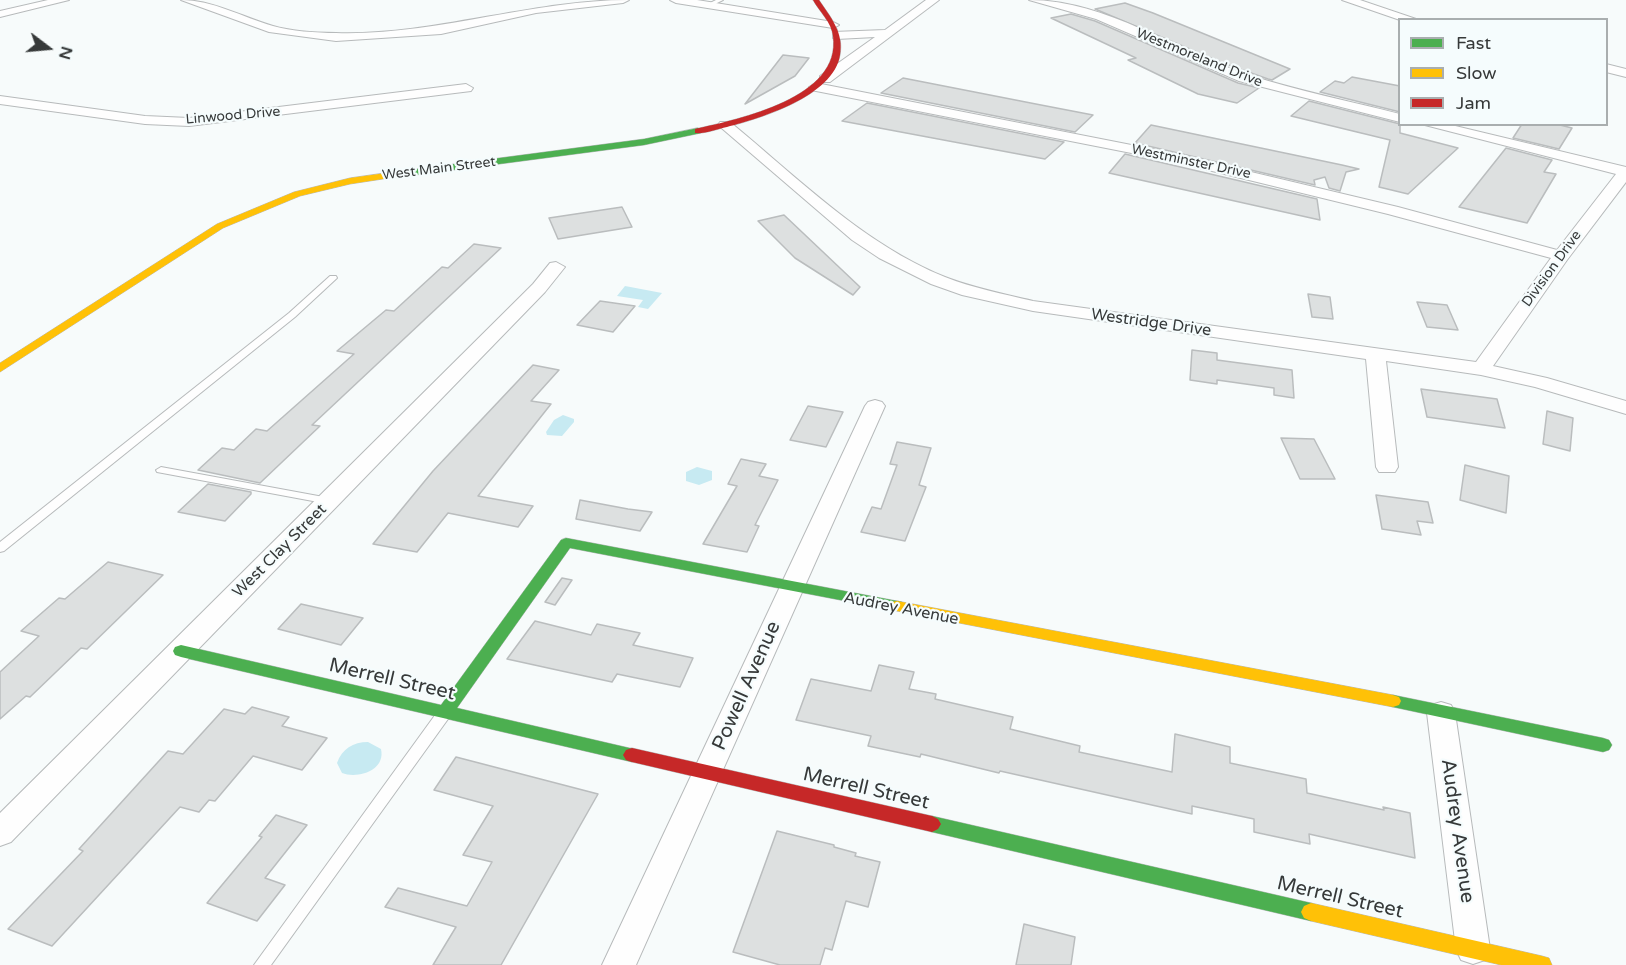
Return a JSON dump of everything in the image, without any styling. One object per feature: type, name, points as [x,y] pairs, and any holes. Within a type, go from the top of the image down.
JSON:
[{"type":"street","points":[[0,14],[63,0]]},
{"type":"street","points":[[187,0],[273,30],[336,37],[432,31],[536,10],[623,0]]},
{"type":"street","points":[[676,0],[715,3],[835,30],[887,33]]},
{"type":"street","points":[[816,0],[835,30],[837,57],[821,83]]},
{"type":"street","points":[[821,83],[933,0]]},
{"type":"street","name":"Westmoreland Drive","points":[[1035,0],[1100,16],[1244,78],[1398,117]]},
{"type":"street","points":[[1348,0],[1407,18]]},
{"type":"street","points":[[1608,68],[1626,73]]},
{"type":"street","name":"West Main Street","points":[[0,368],[220,226],[297,194],[350,181],[644,142],[725,125],[778,108],[821,83]]},
{"type":"street","name":"Westminster Drive","points":[[821,83],[1178,158],[1392,210],[1560,256]]},
{"type":"street","name":"Linwood Drive","points":[[0,100],[145,120],[189,122],[466,88]]},
{"type":"street","name":"Westridge Drive","points":[[725,125],[858,236],[885,254],[937,280],[987,296],[1033,306],[1481,369],[1532,380],[1626,408]]},
{"type":"street","points":[[1436,126],[1626,172]]},
{"type":"street","name":"Division Drive","points":[[1481,369],[1560,256],[1626,172]]},
{"type":"street","name":"West Clay Street","points":[[0,833],[330,501],[539,288],[556,267]]},
{"type":"street","points":[[1375,354],[1387,467]]},
{"type":"street","name":"Powell Avenue","points":[[619,965],[875,406]]},
{"type":"street","name":"Audrey Avenue","points":[[445,712],[566,543],[791,588],[1359,694],[1441,713],[1603,745]]},
{"type":"street","name":"Merrell Street","points":[[181,651],[1542,965]]},
{"type":"street","name":"Audrey Avenue","points":[[1441,713],[1473,949]]},
{"type":"lane","points":[[0,548],[292,315],[333,278]]},
{"type":"lane","points":[[160,470],[330,501]]},
{"type":"lane","points":[[262,965],[445,712]]},
{"type":"water","points":[[625,286],[662,293],[648,309],[638,307],[643,300],[617,296]]},
{"type":"water","points":[[563,415],[574,419],[574,422],[562,436],[547,435],[546,432],[554,420]]},
{"type":"water","points":[[697,467],[712,471],[712,480],[699,485],[686,481],[686,472]]},
{"type":"water","points":[[368,742],[381,749],[381,757],[375,768],[362,774],[342,773],[337,763],[345,750],[358,743]]},
{"type":"building","points":[[1125,3],[1290,69],[1272,80],[1268,79],[1223,63],[1095,9]]},
{"type":"building","points":[[1071,14],[1095,21],[1238,83],[1259,88],[1237,103],[1198,94],[1128,60],[1136,58],[1051,18]]},
{"type":"building","points":[[783,55],[809,58],[795,76],[745,104]]},
{"type":"building","points":[[1352,77],[1398,86],[1398,112],[1320,92],[1335,81],[1344,83]]},
{"type":"building","points":[[903,78],[1093,115],[1075,132],[881,93]]},
{"type":"building","points":[[1309,101],[1398,123],[1400,133],[1458,148],[1408,194],[1379,187],[1390,140],[1291,116]]},
{"type":"building","points":[[867,103],[1064,142],[1045,159],[842,121]]},
{"type":"building","points":[[1151,125],[1359,169],[1346,172],[1340,191],[1329,188],[1325,177],[1314,180],[1315,185],[1135,143]]},
{"type":"building","points":[[1521,126],[1572,128],[1559,149],[1513,138]]},
{"type":"building","points":[[1506,148],[1552,160],[1544,172],[1556,174],[1527,223],[1459,207]]},
{"type":"building","points":[[1125,154],[1317,199],[1320,220],[1109,173]]},
{"type":"building","points":[[622,207],[632,227],[558,239],[549,218]]},
{"type":"building","points":[[784,215],[860,287],[853,295],[795,258],[758,221]]},
{"type":"building","points":[[474,244],[501,248],[312,425],[320,426],[260,483],[198,470],[222,448],[234,450],[256,429],[267,431],[354,354],[337,351],[386,310],[394,311],[442,267],[448,268]]},
{"type":"building","points":[[1308,294],[1330,297],[1333,319],[1312,317]]},
{"type":"building","points":[[600,301],[635,306],[613,332],[577,325]]},
{"type":"building","points":[[1417,302],[1447,305],[1458,330],[1427,327]]},
{"type":"building","points":[[1192,350],[1217,353],[1217,360],[1292,370],[1294,398],[1274,395],[1274,388],[1217,380],[1217,384],[1190,380]]},
{"type":"building","points":[[533,365],[559,370],[531,401],[551,404],[478,496],[533,506],[518,527],[448,513],[417,552],[373,544],[433,471]]},
{"type":"building","points":[[1421,389],[1497,399],[1505,428],[1427,417]]},
{"type":"building","points":[[808,406],[843,412],[826,447],[790,440]]},
{"type":"building","points":[[1547,411],[1573,418],[1570,451],[1543,444]]},
{"type":"building","points":[[1281,438],[1314,439],[1335,479],[1300,479]]},
{"type":"building","points":[[897,442],[931,448],[919,485],[926,487],[905,541],[861,532],[872,507],[881,509],[897,465],[890,464]]},
{"type":"building","points":[[741,459],[766,464],[759,476],[778,480],[755,525],[759,526],[747,552],[703,544],[737,486],[728,484]]},
{"type":"building","points":[[1465,465],[1509,476],[1506,513],[1460,500]]},
{"type":"building","points":[[208,484],[251,492],[251,494],[225,521],[178,512]]},
{"type":"building","points":[[1376,495],[1428,502],[1433,523],[1417,521],[1421,535],[1382,529]]},
{"type":"building","points":[[580,500],[652,512],[640,531],[576,519]]},
{"type":"building","points":[[108,562],[163,575],[87,649],[81,648],[30,697],[26,696],[0,719],[0,672],[39,636],[21,631],[59,598],[65,599]]},
{"type":"building","points":[[562,578],[572,580],[555,605],[545,602]]},
{"type":"building","points":[[301,604],[363,618],[341,645],[278,629]]},
{"type":"building","points":[[535,621],[591,635],[597,624],[640,633],[633,645],[693,658],[680,687],[617,674],[612,682],[507,659]]},
{"type":"building","points":[[879,665],[914,672],[909,689],[936,694],[935,699],[1013,717],[1010,729],[1080,746],[1079,752],[1172,772],[1175,734],[1230,747],[1230,763],[1306,779],[1307,793],[1384,810],[1383,807],[1410,813],[1415,858],[1309,834],[1310,844],[1254,832],[1254,819],[1192,806],[1192,814],[921,754],[920,757],[868,746],[871,736],[796,720],[811,679],[871,691]]},
{"type":"building","points":[[252,707],[289,717],[282,726],[327,738],[302,770],[253,756],[215,801],[209,800],[199,812],[180,807],[52,946],[8,929],[83,851],[79,849],[168,751],[183,754],[224,709],[245,714]]},
{"type":"building","points":[[456,757],[598,794],[501,965],[433,965],[456,927],[385,907],[398,888],[467,906],[492,862],[463,855],[493,806],[434,790]]},
{"type":"building","points":[[276,815],[307,825],[265,878],[285,885],[257,921],[207,903],[262,837],[259,836]]},
{"type":"building","points":[[777,831],[834,845],[834,847],[856,853],[855,856],[880,862],[868,907],[846,901],[832,950],[825,948],[820,965],[780,965],[733,952]]},
{"type":"building","points":[[1024,924],[1075,937],[1071,965],[1016,965]]},
{"type":"traffic: fast","points":[[393,175],[644,142],[698,131]]},
{"type":"traffic: fast","points":[[445,712],[566,543],[897,606]]},
{"type":"traffic: fast","points":[[181,651],[632,755]]},
{"type":"traffic: fast","points":[[1393,701],[1603,745]]},
{"type":"traffic: fast","points":[[932,824],[1311,912]]},
{"type":"traffic: slow","points":[[0,368],[220,226],[297,194],[350,181],[393,175]]},
{"type":"traffic: slow","points":[[897,606],[1393,701]]},
{"type":"traffic: slow","points":[[1311,912],[1542,965]]},
{"type":"traffic: jam","points":[[698,131],[739,121],[788,103],[810,90],[827,75],[836,57],[837,36],[831,22],[816,0]]},
{"type":"traffic: jam","points":[[632,755],[932,824]]}]
